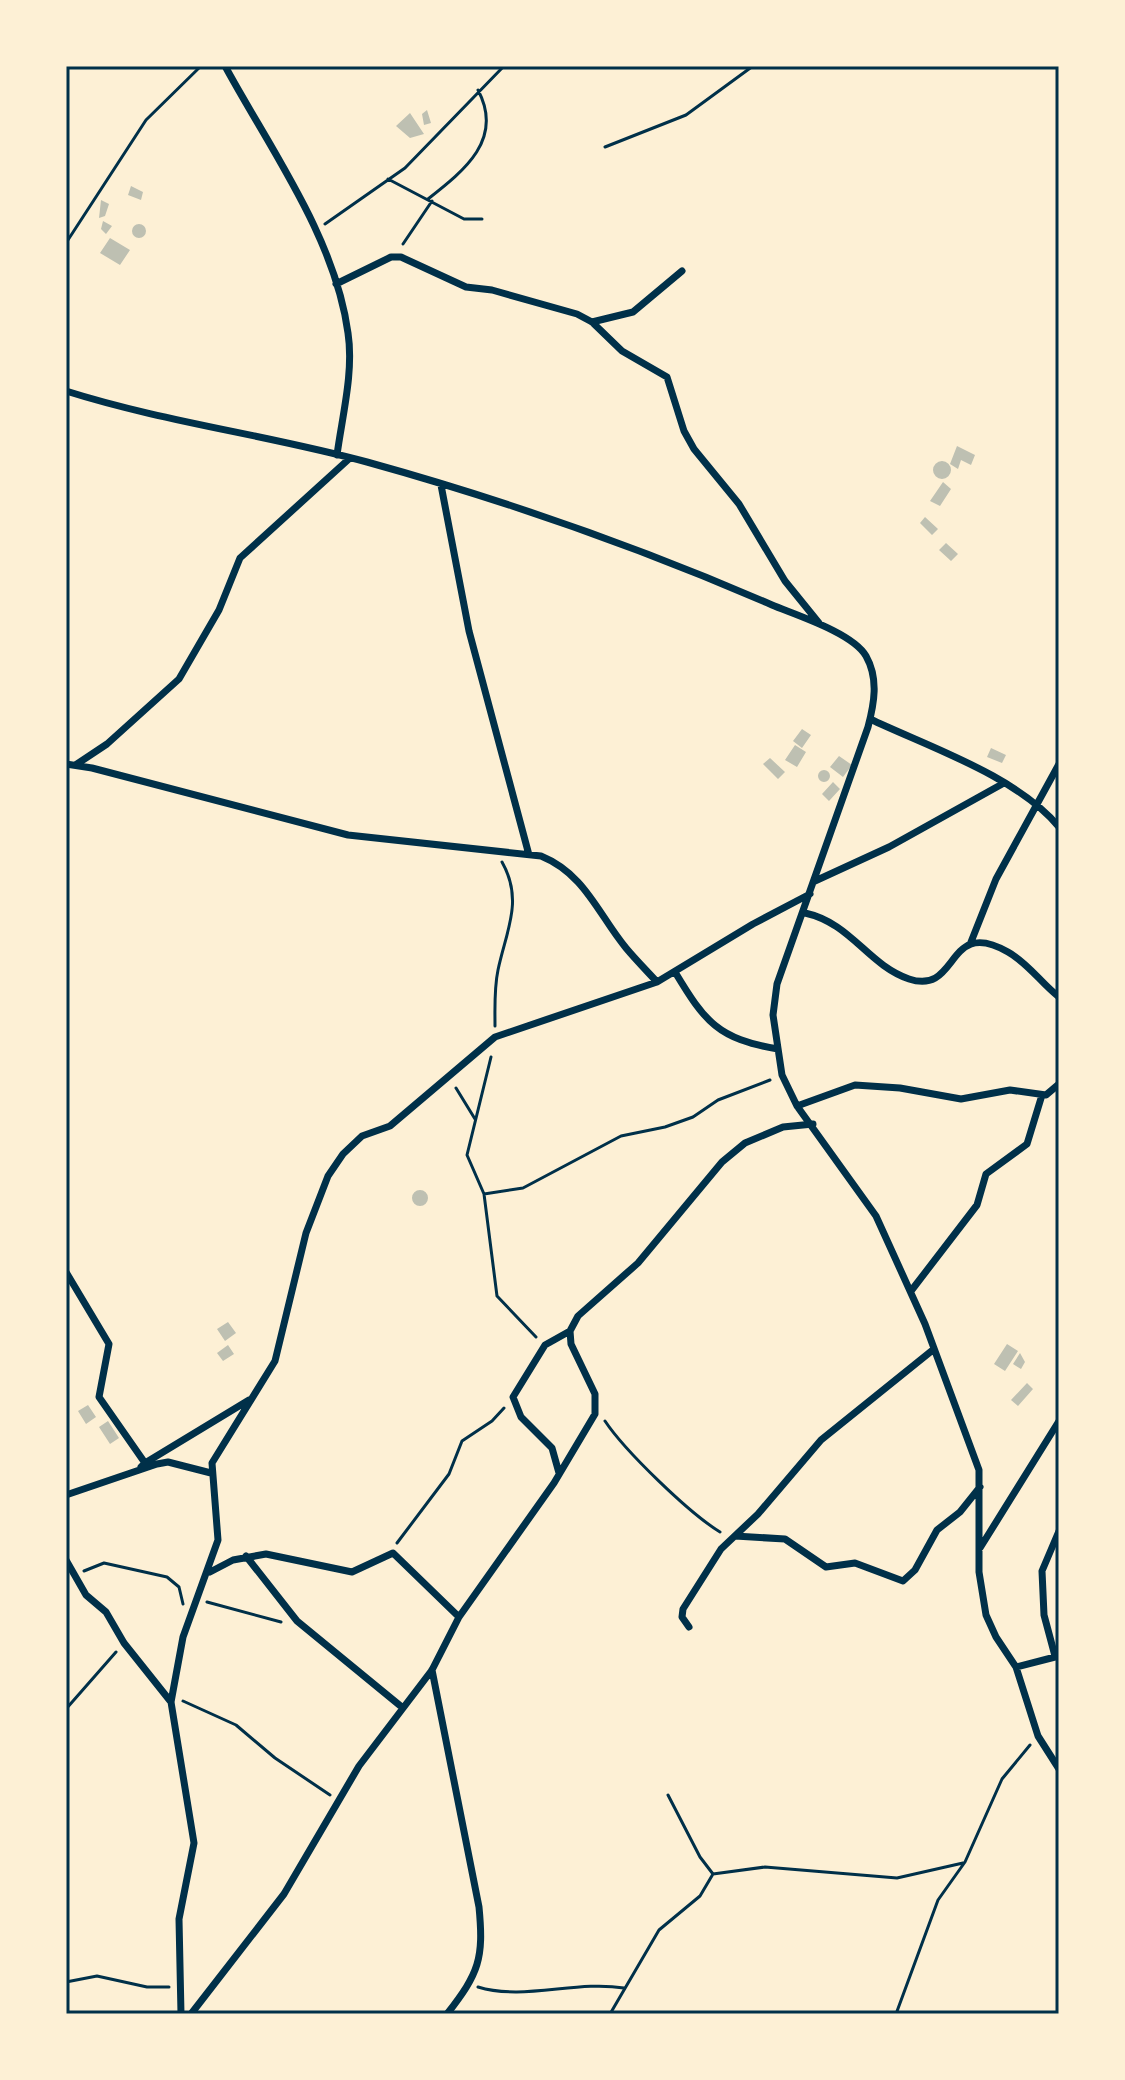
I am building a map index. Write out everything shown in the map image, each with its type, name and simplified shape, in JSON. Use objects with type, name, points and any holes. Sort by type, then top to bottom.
[{"type":"street","points":[[225,66],[316,231],[336,284],[349,336],[337,455]]},
{"type":"street","points":[[336,284],[396,257],[446,281],[546,303],[592,322],[610,342],[667,377],[684,431],[694,449],[739,504],[785,581],[822,626]]},
{"type":"street","points":[[592,322],[633,312],[682,271]]},
{"type":"street","points":[[66,391],[350,458],[441,485],[679,564],[822,626],[855,643],[866,655],[874,683],[870,719],[805,913],[777,984],[773,1015],[782,1075],[797,1106],[813,1124],[876,1216],[911,1291],[972,1450],[981,1487],[979,1572],[990,1627],[1016,1667],[1038,1736],[1059,1769]]},
{"type":"street","points":[[77,764],[117,736],[179,679],[214,620],[240,558],[350,458]]},
{"type":"street","points":[[441,485],[469,631],[529,855]]},
{"type":"street","points":[[870,719],[1004,783],[1037,804],[1057,823]]},
{"type":"street","points":[[66,764],[77,764],[348,835],[529,855],[565,867],[590,893],[625,946],[657,982]]},
{"type":"street","points":[[971,942],[996,879],[1059,764]]},
{"type":"street","points":[[815,881],[889,847],[1004,783]]},
{"type":"street","points":[[181,2014],[179,1919],[194,1843],[171,1700],[188,1626],[210,1572],[218,1540],[211,1473],[218,1450],[275,1361],[306,1233],[328,1176],[343,1154],[362,1136],[390,1126],[495,1037],[657,982],[753,924],[810,894]]},
{"type":"street","points":[[805,913],[835,923],[871,954],[912,980],[933,979],[946,971],[963,946],[971,942],[1006,950],[1059,997]]},
{"type":"street","points":[[675,972],[691,999],[727,1036],[778,1049]]},
{"type":"street","points":[[911,1291],[977,1205],[986,1174],[1027,1144],[1042,1095],[1059,1084]]},
{"type":"street","points":[[797,1106],[855,1085],[900,1088],[961,1099],[1010,1090],[1042,1095]]},
{"type":"street","points":[[191,2014],[284,1894],[359,1766],[432,1670],[459,1617],[559,1474],[597,1408],[595,1394],[571,1344],[570,1331],[578,1316],[661,1239],[722,1162],[745,1143],[783,1127],[813,1124]]},
{"type":"street","points":[[66,1272],[109,1344],[99,1397],[143,1465]]},
{"type":"street","points":[[559,1474],[552,1448],[521,1417],[513,1397],[545,1345],[570,1331]]},
{"type":"street","points":[[689,1627],[682,1617],[683,1609],[721,1549],[821,1440],[934,1349]]},
{"type":"street","points":[[66,1495],[143,1465],[253,1398]]},
{"type":"street","points":[[979,1549],[1059,1421]]},
{"type":"street","points":[[143,1465],[168,1462],[211,1473]]},
{"type":"street","points":[[735,1536],[785,1539],[826,1567],[855,1563],[903,1581],[915,1570],[937,1530],[960,1512],[981,1487]]},
{"type":"street","points":[[1016,1667],[1057,1656],[1044,1615],[1042,1571],[1059,1531]]},
{"type":"street","points":[[210,1572],[246,1556],[284,1555],[352,1572],[393,1553],[459,1617]]},
{"type":"street","points":[[246,1556],[297,1621],[403,1708]]},
{"type":"street","points":[[67,1562],[86,1595],[106,1612],[124,1643],[171,1700]]},
{"type":"street","points":[[432,1670],[479,1907],[483,1944],[480,1965],[447,2014]]},
{"type":"path","points":[[66,243],[146,120],[201,66]]},
{"type":"path","points":[[316,231],[405,168],[504,66]]},
{"type":"path","points":[[605,147],[686,115],[753,66]]},
{"type":"path","points":[[396,257],[430,200],[458,173],[485,136],[488,110],[478,90]]},
{"type":"path","points":[[388,179],[464,219],[482,219]]},
{"type":"path","points":[[496,852],[508,874],[514,910],[495,984],[495,1037],[467,1155],[484,1194],[497,1296],[545,1345]]},
{"type":"path","points":[[448,1074],[477,1121]]},
{"type":"path","points":[[484,1194],[523,1188],[621,1136],[679,1122],[718,1100],[782,1075]]},
{"type":"path","points":[[393,1553],[410,1521],[449,1474],[462,1441],[492,1421],[513,1397]]},
{"type":"path","points":[[597,1408],[617,1439],[701,1520],[725,1535],[735,1536]]},
{"type":"path","points":[[67,1562],[87,1571],[98,1563],[110,1563],[167,1577],[179,1587],[188,1626]]},
{"type":"path","points":[[199,1600],[282,1622],[297,1621]]},
{"type":"path","points":[[66,1709],[124,1643]]},
{"type":"path","points":[[171,1700],[236,1725],[275,1758],[339,1801]]},
{"type":"path","points":[[896,2014],[938,1900],[965,1862],[1002,1779],[1038,1736]]},
{"type":"path","points":[[668,1795],[700,1857],[713,1874]]},
{"type":"path","points":[[713,1874],[765,1867],[897,1878],[965,1862]]},
{"type":"path","points":[[610,2014],[659,1930],[700,1896],[713,1874]]},
{"type":"path","points":[[66,1982],[97,1976],[147,1987],[181,1988]]},
{"type":"path","points":[[470,1984],[502,1991],[587,1986],[624,1988]]},
{"type":"building","points":[[427,110],[431,123],[424,125],[422,114]]},
{"type":"building","points":[[410,113],[424,134],[410,138],[396,126]]},
{"type":"building","points":[[131,186],[143,192],[141,200],[128,195]]},
{"type":"building","points":[[101,200],[109,204],[105,216],[99,218]]},
{"type":"building","points":[[103,221],[112,226],[106,234],[101,229]]},
{"type":"building","points":[[139,224],[146,231],[139,238],[132,231]]},
{"type":"building","points":[[110,238],[130,250],[120,265],[100,253]]},
{"type":"building","points":[[957,446],[975,455],[971,465],[961,460],[958,469],[950,464]]},
{"type":"building","points":[[942,461],[951,470],[942,479],[933,470]]},
{"type":"building","points":[[943,482],[951,489],[940,506],[930,501]]},
{"type":"building","points":[[925,517],[938,529],[932,535],[920,523]]},
{"type":"building","points":[[946,543],[958,554],[951,561],[939,550]]},
{"type":"building","points":[[802,729],[811,735],[802,748],[793,741]]},
{"type":"building","points":[[795,745],[806,752],[797,767],[785,760]]},
{"type":"building","points":[[991,748],[1006,755],[1002,763],[987,757]]},
{"type":"building","points":[[839,756],[852,765],[843,777],[830,767]]},
{"type":"building","points":[[770,758],[785,772],[778,779],[763,764]]},
{"type":"building","points":[[824,770],[830,776],[824,782],[818,776]]},
{"type":"building","points":[[833,782],[840,789],[829,801],[822,794]]},
{"type":"building","points":[[420,1190],[426,1192],[426,1204],[420,1206],[414,1204],[412,1198],[414,1192]]},
{"type":"building","points":[[228,1322],[236,1333],[225,1341],[217,1329]]},
{"type":"building","points":[[1007,1344],[1018,1351],[1005,1371],[994,1364]]},
{"type":"building","points":[[228,1345],[234,1354],[223,1361],[217,1353]]},
{"type":"building","points":[[1020,1353],[1025,1362],[1021,1369],[1013,1364]]},
{"type":"building","points":[[1027,1383],[1033,1389],[1018,1406],[1011,1400]]},
{"type":"building","points":[[88,1405],[96,1417],[86,1424],[78,1411]]},
{"type":"building","points":[[108,1421],[119,1438],[110,1444],[99,1427]]}]
